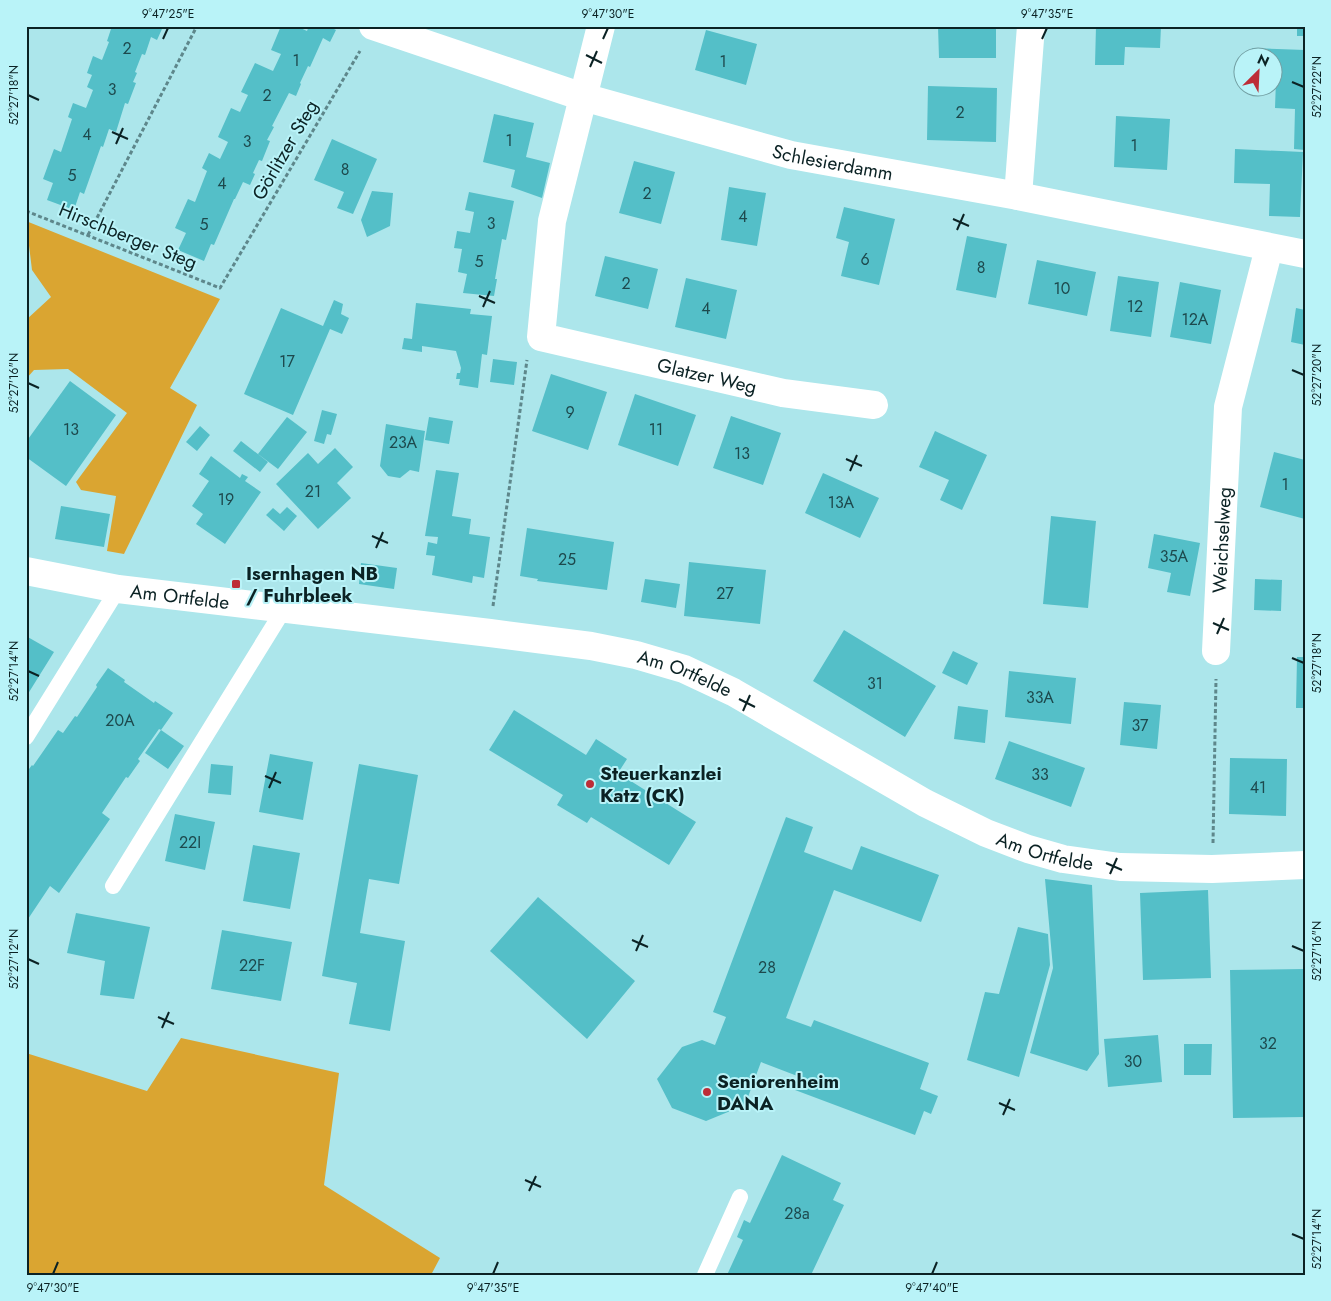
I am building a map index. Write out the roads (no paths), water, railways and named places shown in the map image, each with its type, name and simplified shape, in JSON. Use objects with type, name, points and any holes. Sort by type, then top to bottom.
[{"type":"street","name":"Schlesierdamm","points":[[373,26],[583,97],[792,155],[1018,196],[1305,254]]},
{"type":"street","points":[[583,97],[601,26]]},
{"type":"street","points":[[1018,196],[1031,26]]},
{"type":"street","name":"Glatzer Weg","points":[[583,97],[552,221],[541,337],[783,393],[874,405]]},
{"type":"street","name":"Weichselweg","points":[[1216,651],[1228,407],[1269,248]]},
{"type":"street","name":"Am Ortfelde","points":[[26,570],[118,589],[582,645],[636,655],[684,669],[733,692],[925,803],[986,833],[1063,860],[1120,867],[1212,868],[1305,865]]},
{"type":"lane","points":[[26,737],[118,589]]},
{"type":"lane","points":[[113,886],[284,609]]},
{"type":"lane","points":[[705,1275],[740,1197]]},
{"type":"place","name":"Isernhagen NB / Fuhrbleek","points":[[236,584]]},
{"type":"place","name":"Steuerkanzlei Katz (CK)","points":[[590,784]]},
{"type":"place","name":"Seniorenheim DANA","points":[[707,1092]]}]
